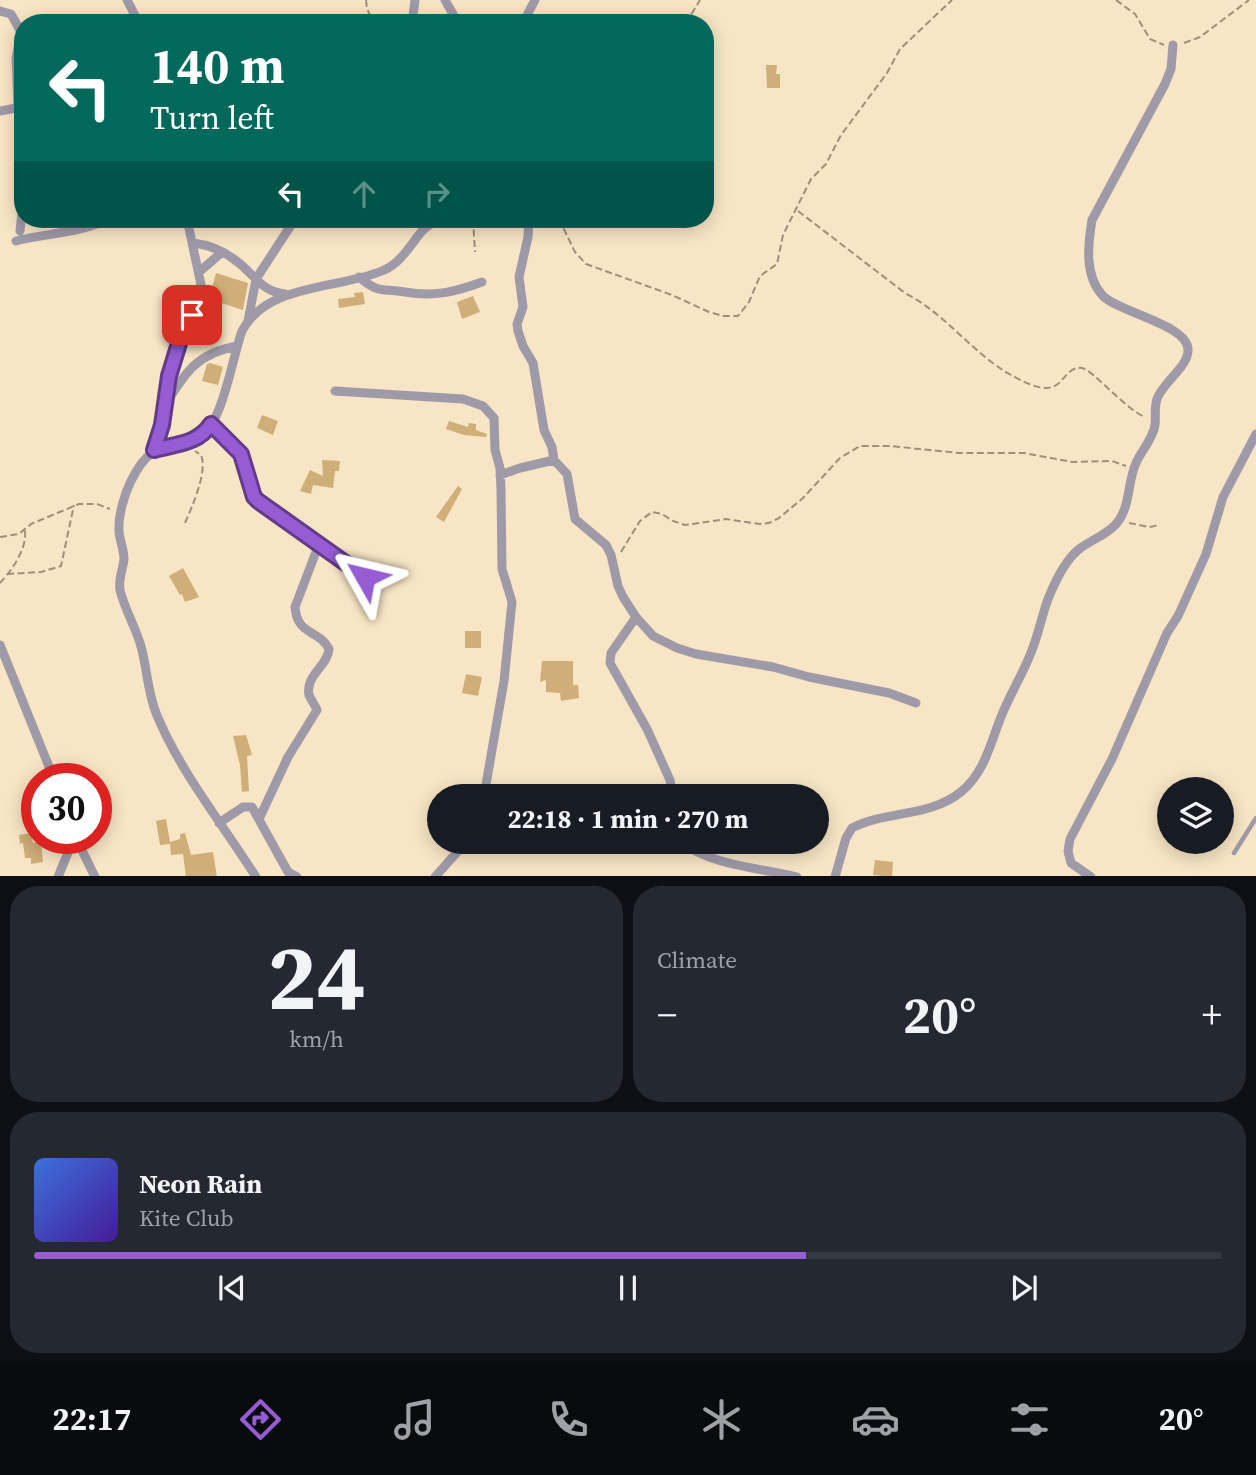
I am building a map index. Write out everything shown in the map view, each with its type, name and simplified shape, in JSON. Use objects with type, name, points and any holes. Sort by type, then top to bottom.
[{"type":"street","points":[[0,11],[11,14],[14,19]]},
{"type":"street","points":[[835,876],[846,838],[852,828],[947,802],[963,791],[977,775],[1031,655],[1048,599],[1059,576],[1076,551],[1100,537],[1125,511],[1134,469],[1151,436],[1156,401],[1169,379],[1186,361],[1187,343],[1170,328],[1117,306],[1102,295],[1094,281],[1088,245],[1092,220],[1165,84],[1171,69],[1173,45]]},
{"type":"street","points":[[20,228],[20,232]]},
{"type":"street","points":[[16,241],[81,228]]},
{"type":"street","points":[[189,228],[203,294],[200,304],[184,327],[169,376],[161,434],[154,450],[147,456],[131,482],[122,512],[119,528],[124,560],[120,589],[136,632],[149,691],[165,733],[219,823],[255,876]]},
{"type":"street","points":[[154,450],[182,444],[205,434],[222,400],[247,321],[256,279],[289,228]]},
{"type":"street","points":[[247,321],[270,302],[374,274],[392,266],[428,228]]},
{"type":"street","points":[[528,228],[519,277],[523,307],[517,326],[523,346],[533,363],[544,430],[552,447],[554,460],[567,474],[575,519],[602,539],[611,555],[618,586],[636,617],[653,636],[677,648],[888,693],[916,703]]},
{"type":"street","points":[[193,243],[222,252],[240,264],[269,292],[290,295]]},
{"type":"street","points":[[199,272],[222,252]]},
{"type":"street","points":[[359,276],[370,286],[382,291],[423,295],[448,293],[482,282]]},
{"type":"street","points":[[163,408],[191,365],[225,348],[237,346]]},
{"type":"street","points":[[335,391],[451,397],[473,401],[483,406],[494,418],[495,450],[500,475],[502,569],[512,602],[504,681],[486,784]]},
{"type":"street","points":[[211,424],[241,454],[254,497],[258,501],[365,577]]},
{"type":"street","points":[[1090,876],[1072,863],[1068,852],[1070,839],[1112,759],[1167,633],[1178,616],[1206,554],[1223,497],[1256,433]]},
{"type":"street","points":[[500,475],[554,460]]},
{"type":"street","points":[[259,819],[288,757],[316,712],[316,706],[309,695],[310,682],[330,653],[328,645],[306,631],[295,615],[296,601],[319,544]]},
{"type":"street","points":[[636,617],[611,653],[610,663],[648,729],[671,784]]},
{"type":"street","points":[[0,645],[48,763]]},
{"type":"street","points":[[219,823],[246,806],[252,807],[289,875]]},
{"type":"street","points":[[58,876],[68,854]]},
{"type":"street","points":[[83,854],[94,876]]},
{"type":"street","points":[[436,876],[455,854]]},
{"type":"street","points":[[706,854],[741,866],[792,876]]},
{"type":"lane","points":[[1234,853],[1256,818]]},
{"type":"path","points":[[563,228],[575,252],[586,264],[672,295],[709,312],[735,317],[742,314],[760,276],[778,264],[783,235],[797,211],[810,179],[827,164],[841,135],[887,73],[900,49],[952,0]]},
{"type":"path","points":[[1116,0],[1135,15],[1153,42],[1173,45],[1200,37],[1249,0]]},
{"type":"path","points":[[797,211],[905,293],[924,303],[984,356],[1012,376],[1043,388],[1053,387],[1073,369],[1083,368],[1092,373],[1124,405],[1155,421]]},
{"type":"path","points":[[474,228],[475,252]]},
{"type":"path","points":[[182,444],[201,455],[204,462],[185,523]]},
{"type":"path","points":[[613,565],[640,521],[652,512],[685,525],[726,519],[769,523],[779,519],[803,498],[840,458],[860,446],[890,446],[959,453],[1024,453],[1065,461],[1112,461],[1134,469]]},
{"type":"path","points":[[0,537],[19,534],[31,524],[48,519],[74,505],[97,504],[122,512]]},
{"type":"path","points":[[7,574],[41,572],[61,566],[74,505]]},
{"type":"path","points":[[1117,522],[1149,527],[1160,524]]},
{"type":"path","points":[[0,583],[21,552],[26,539],[25,530]]},
{"type":"building","points":[[766,65],[777,65],[776,74],[780,74],[780,88],[767,88]]},
{"type":"building","points":[[216,273],[248,283],[243,310],[209,299]]},
{"type":"building","points":[[363,292],[365,304],[339,308],[338,299],[355,297],[354,293]]},
{"type":"building","points":[[473,296],[480,312],[462,319],[457,302]]},
{"type":"building","points":[[207,364],[223,367],[218,385],[202,381]]},
{"type":"building","points":[[262,415],[278,421],[273,435],[257,428]]},
{"type":"building","points":[[449,421],[468,427],[469,423],[476,424],[476,430],[487,434],[486,437],[464,435],[446,429]]},
{"type":"building","points":[[322,460],[340,461],[339,471],[335,471],[333,488],[313,485],[311,494],[300,491],[310,470],[323,476]]},
{"type":"building","points":[[458,486],[462,489],[444,522],[436,517]]},
{"type":"building","points":[[183,568],[199,597],[185,602],[169,576]]},
{"type":"building","points":[[465,631],[481,631],[481,648],[465,648]]},
{"type":"building","points":[[542,661],[573,661],[573,685],[578,685],[579,698],[561,701],[560,693],[546,692],[546,680],[540,682]]},
{"type":"building","points":[[466,674],[482,677],[478,696],[462,693]]},
{"type":"building","points":[[246,735],[252,755],[247,756],[249,791],[242,792],[240,765],[233,736]]},
{"type":"building","points":[[166,819],[170,842],[180,839],[180,834],[185,833],[191,855],[213,852],[217,876],[186,876],[183,854],[171,855],[170,844],[160,845],[156,821]]},
{"type":"building","points":[[24,854],[42,854],[43,862],[31,864],[31,858],[25,858]]},
{"type":"building","points":[[875,860],[893,862],[892,876],[873,875]]},
{"type":"route","points":[[192,315],[184,327],[181,344],[169,376],[161,434],[154,450],[197,439],[205,434],[211,424],[241,454],[254,497],[258,501],[365,577]]}]
